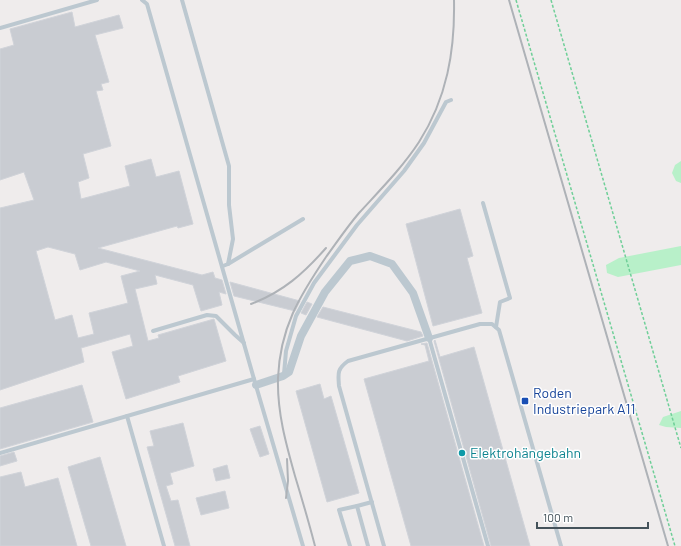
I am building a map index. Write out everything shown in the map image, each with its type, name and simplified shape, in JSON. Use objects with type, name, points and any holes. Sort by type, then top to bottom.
[{"type":"street","points":[[255,382],[283,376],[289,372],[301,336],[325,292],[350,261],[370,256],[392,264],[413,293],[429,338]]},
{"type":"lane","points":[[0,28],[97,0]]},
{"type":"lane","points":[[142,0],[147,4],[255,382],[304,546]]},
{"type":"lane","points":[[182,0],[229,166],[229,205],[233,238],[228,264]]},
{"type":"lane","points":[[283,376],[286,351],[296,316],[314,283],[356,225],[404,171],[424,143],[446,102],[451,100]]},
{"type":"lane","points":[[483,203],[510,298],[500,302],[496,327]]},
{"type":"lane","points":[[223,266],[303,219]]},
{"type":"lane","points":[[153,331],[207,315],[216,316],[245,343]]},
{"type":"lane","points":[[384,546],[339,386],[338,374],[340,367],[348,361],[429,338],[480,324],[492,324],[500,330],[561,546]]},
{"type":"lane","points":[[429,338],[488,546]]},
{"type":"lane","points":[[0,453],[127,416],[255,382]]},
{"type":"lane","points":[[127,416],[164,546]]},
{"type":"lane","points":[[350,546],[340,510],[372,502]]},
{"type":"lane","points":[[357,506],[368,546]]},
{"type":"path","points":[[516,0],[675,546]]},
{"type":"path","points":[[551,0],[681,448]]},
{"type":"green space","points":[[681,161],[681,183],[676,181],[672,173],[675,165]]},
{"type":"green space","points":[[681,246],[681,265],[618,277],[607,273],[606,265],[619,258]]},
{"type":"green space","points":[[681,411],[681,428],[659,425],[663,417]]},
{"type":"building","points":[[72,12],[75,27],[119,15],[123,28],[95,35],[109,82],[101,84],[103,90],[96,91],[111,146],[83,154],[89,178],[78,182],[81,199],[130,186],[125,166],[151,159],[156,177],[179,171],[193,224],[178,228],[177,226],[98,248],[202,275],[213,272],[215,278],[222,280],[226,294],[219,292],[222,305],[201,311],[193,285],[155,275],[157,284],[135,289],[148,341],[159,338],[158,335],[214,319],[226,361],[178,376],[180,382],[126,399],[112,352],[133,346],[130,334],[81,348],[84,362],[0,390],[0,208],[34,200],[24,172],[0,180],[0,49],[14,45],[10,29]],"holes":[[[48,247],[75,254],[80,270],[106,262],[140,271],[121,276],[128,303],[89,313],[94,334],[78,338],[72,315],[55,320],[36,251]]]},
{"type":"building","points":[[460,209],[473,256],[467,258],[482,313],[433,326],[406,224]]},
{"type":"building","points":[[230,282],[300,301],[295,311],[234,296]]},
{"type":"building","points":[[307,302],[312,304],[306,315],[301,313]]},
{"type":"building","points":[[323,307],[421,332],[423,336],[407,341],[317,317]]},
{"type":"building","points":[[435,340],[440,357],[474,347],[530,546],[491,546],[434,341]]},
{"type":"building","points":[[427,343],[484,546],[411,546],[364,379],[429,361],[425,345],[421,344]]},
{"type":"building","points":[[320,384],[324,399],[331,396],[359,493],[327,502],[296,391]]},
{"type":"building","points":[[82,385],[93,422],[0,449],[0,408]]},
{"type":"building","points":[[183,423],[194,466],[170,473],[173,484],[166,486],[171,501],[178,500],[190,546],[175,546],[147,447],[154,446],[150,431]]},
{"type":"building","points":[[260,426],[269,454],[260,457],[250,429]]},
{"type":"building","points":[[14,452],[17,461],[0,466],[0,456]]},
{"type":"building","points":[[100,457],[126,546],[91,546],[68,467]]},
{"type":"building","points":[[227,465],[230,478],[216,481],[213,469]]},
{"type":"building","points":[[21,472],[25,487],[58,478],[77,546],[0,546],[0,477]]},
{"type":"building","points":[[225,491],[229,508],[201,515],[196,498]]},
{"type":"railway","points":[[315,546],[288,452],[279,403],[278,378],[280,360],[287,328],[299,300],[326,257],[355,218],[405,161],[429,125],[443,91],[451,56],[454,0]]},
{"type":"railway","points":[[509,0],[668,546]]},
{"type":"railway","points":[[251,304],[283,288],[310,266],[326,248]]},
{"type":"railway","points":[[286,498],[288,481],[287,459]]},
{"type":"place","name":"Roden Industriepark A11","points":[[525,401]]},
{"type":"place","name":"Elektrohängebahn","points":[[462,453]]}]
